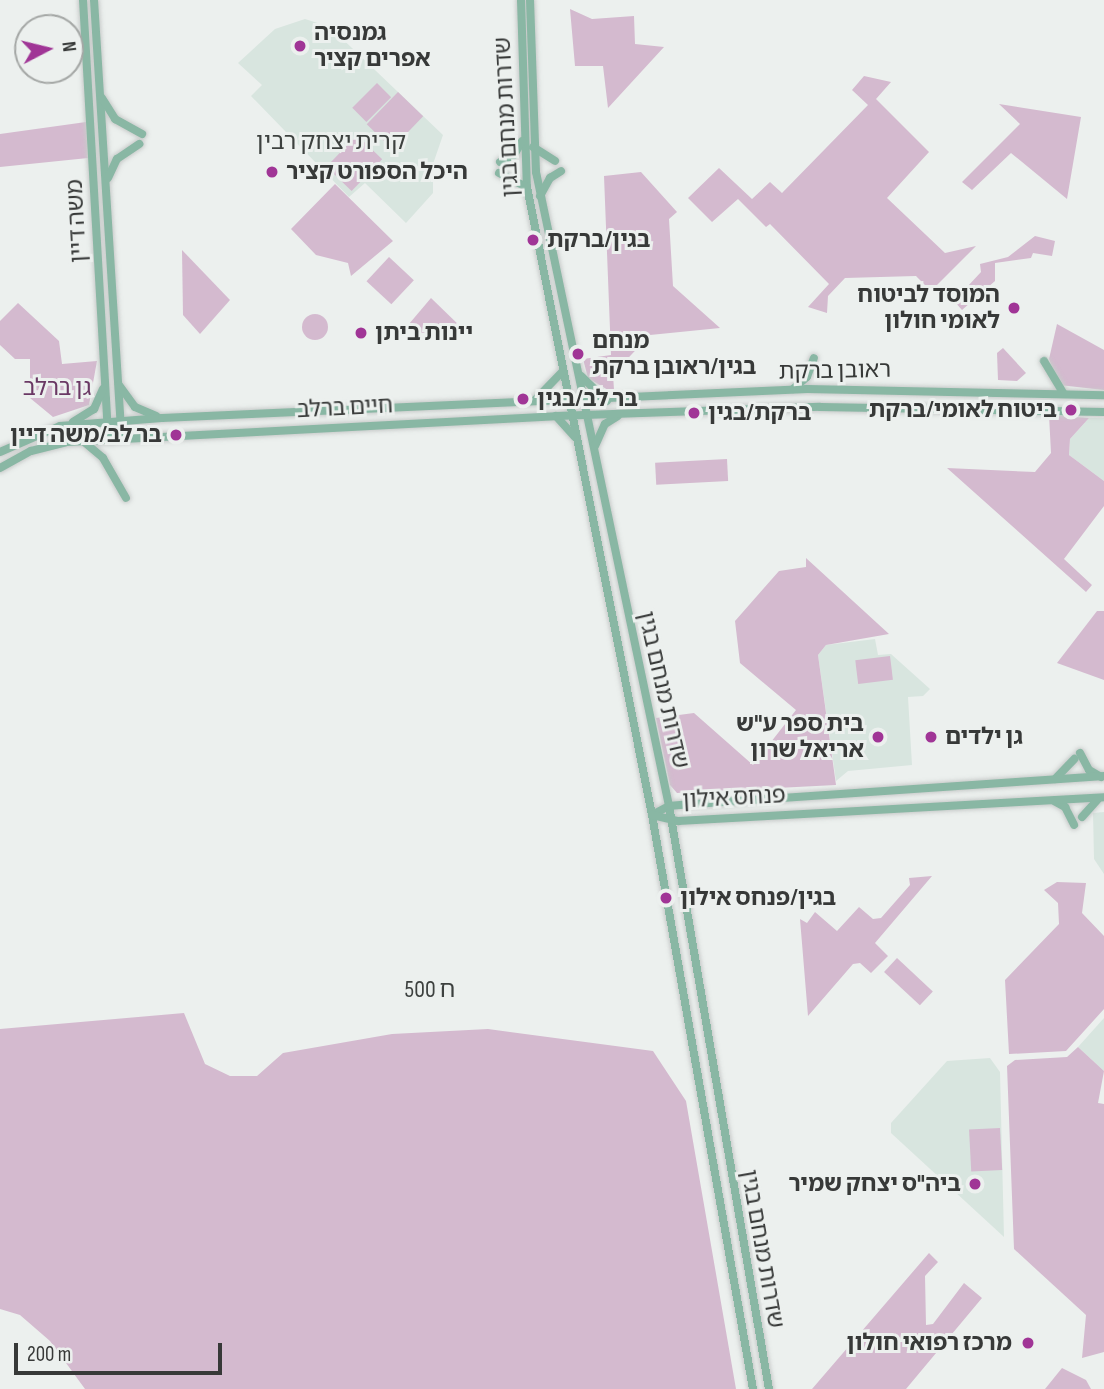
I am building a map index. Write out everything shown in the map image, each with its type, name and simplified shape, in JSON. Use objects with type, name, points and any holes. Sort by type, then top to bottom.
[{"type":"street","name":"משה דיין","points":[[83,0],[107,421],[117,439]]},
{"type":"street","name":"משה דיין","points":[[94,0],[120,420],[117,439]]},
{"type":"street","name":"שדרות מנחם בגין","points":[[521,0],[527,187],[652,816],[753,1389]]},
{"type":"street","name":"שדרות מנחם בגין","points":[[530,0],[533,148],[540,195],[669,806],[769,1389]]},
{"type":"street","points":[[100,94],[116,119],[141,139],[114,162],[106,191]]},
{"type":"street","points":[[500,162],[517,152],[524,131]]},
{"type":"street","points":[[533,148],[555,161]]},
{"type":"street","points":[[540,195],[550,178],[561,171]]},
{"type":"street","points":[[499,173],[527,187]]},
{"type":"street","points":[[791,390],[807,377],[814,358]]},
{"type":"street","points":[[1044,361],[1063,393]]},
{"type":"street","points":[[535,400],[562,372]]},
{"type":"street","points":[[579,373],[607,401]]},
{"type":"street","points":[[117,379],[135,407],[162,418]]},
{"type":"street","points":[[0,452],[42,431],[70,425],[96,407],[105,380]]},
{"type":"street","name":"ראובן ברקת","points":[[568,401],[791,390],[1104,394]]},
{"type":"street","name":"חיים ברלב","points":[[70,425],[120,420],[535,400],[568,401]]},
{"type":"street","name":"ראובן ברקת","points":[[571,416],[820,407],[1104,412]]},
{"type":"street","points":[[594,449],[605,424],[621,414]]},
{"type":"street","name":"שדרות מנחם בגין","points":[[556,416],[575,438]]},
{"type":"street","name":"חיים ברלב","points":[[0,468],[31,451],[66,442],[571,416]]},
{"type":"street","points":[[66,442],[83,441],[95,450],[126,498]]},
{"type":"street","points":[[1052,780],[1077,756],[1089,770],[1102,777]]},
{"type":"street","name":"פנחס אילון","points":[[652,816],[669,806],[1102,777]]},
{"type":"street","points":[[665,786],[676,799],[694,804]]},
{"type":"street","points":[[1082,817],[1104,797]]},
{"type":"street","name":"פנחס אילון","points":[[652,816],[671,820],[1104,797]]},
{"type":"street","points":[[1051,801],[1065,807],[1074,825]]},
{"type":"street","points":[[675,845],[679,827],[696,818]]},
{"type":"shaded area","points":[[305,19],[330,27],[443,135],[433,164],[433,193],[406,223],[365,183],[349,197],[251,96],[262,85],[238,63],[275,29]]},
{"type":"shaded area","points":[[1089,418],[1104,418],[1104,481],[1069,455],[1070,439]]},
{"type":"shaded area","points":[[875,639],[878,655],[891,654],[930,689],[923,696],[908,697],[912,765],[848,771],[836,781],[818,655],[826,645]]},
{"type":"shaded area","points":[[1104,812],[1104,874],[1094,859],[1093,813]]},
{"type":"shaded area","points":[[1104,1018],[1104,1071],[1078,1047]]},
{"type":"shaded area","name":"ביה\"ס יצחק שמיר","points":[[990,1058],[1000,1072],[1004,1237],[891,1133],[891,1123],[947,1061]]},
{"type":"green space","points":[[570,9],[592,19],[634,16],[635,44],[664,47],[608,108],[603,66],[575,66]]},
{"type":"green space","points":[[864,76],[891,82],[876,99],[929,152],[887,198],[945,253],[976,246],[931,291],[916,276],[845,278],[828,296],[827,313],[808,307],[829,284],[770,224],[766,227],[738,199],[712,222],[688,198],[719,168],[752,199],[770,182],[782,193],[868,105],[852,90]]},
{"type":"green space","points":[[377,83],[391,97],[366,122],[352,108]]},
{"type":"green space","points":[[398,92],[423,116],[392,149],[367,124]]},
{"type":"green space","points":[[999,104],[1081,117],[1067,199],[1011,153],[972,190],[962,182],[1020,124]]},
{"type":"green space","points":[[86,122],[88,158],[0,167],[0,134]]},
{"type":"green space","points":[[357,135],[382,159],[352,191],[326,167]]},
{"type":"green space","points":[[641,172],[677,212],[669,219],[673,286],[720,328],[650,335],[613,374],[614,390],[608,390],[588,378],[583,359],[611,355],[604,176]]},
{"type":"green space","points":[[335,184],[393,241],[351,276],[348,263],[316,255],[291,229]]},
{"type":"green space","points":[[1035,236],[1055,241],[1052,256],[1033,253],[1031,258],[995,263],[995,281],[962,310],[954,301],[981,272],[980,264],[1008,257]]},
{"type":"green space","points":[[182,250],[230,300],[200,334],[183,315]]},
{"type":"green space","points":[[389,257],[414,280],[391,304],[366,281]]},
{"type":"green space","points":[[431,298],[464,330],[418,333],[409,324]]},
{"type":"green space","name":"גן ברלב","points":[[18,303],[59,341],[62,364],[97,361],[89,405],[53,417],[30,398],[30,359],[15,359],[0,345],[0,321]]},
{"type":"green space","points":[[315,314],[324,318],[328,327],[324,336],[315,340],[306,336],[302,327],[306,318]]},
{"type":"green space","points":[[1057,324],[1104,350],[1104,390],[1059,385],[1049,359]]},
{"type":"green space","points":[[1003,348],[1026,373],[1017,381],[998,380],[997,353]]},
{"type":"green space","points":[[1049,415],[1089,418],[1070,439],[1069,455],[1104,481],[1104,506],[1064,559],[1092,585],[1086,592],[947,468],[1035,472],[1051,453]]},
{"type":"green space","points":[[727,459],[728,481],[656,485],[655,463]]},
{"type":"green space","points":[[806,558],[889,634],[826,645],[818,655],[836,785],[677,793],[670,785],[656,718],[694,713],[753,765],[796,710],[740,663],[735,621],[779,571],[806,567]]},
{"type":"green space","points":[[1097,611],[1104,611],[1104,680],[1057,663]]},
{"type":"green space","points":[[890,656],[893,680],[858,684],[855,660]]},
{"type":"green space","points":[[932,876],[875,943],[888,956],[871,973],[860,963],[853,964],[808,1016],[800,919],[807,923],[815,912],[837,931],[859,907],[873,919],[881,918],[910,885],[909,878]]},
{"type":"green space","points":[[1057,882],[1086,883],[1082,913],[1104,936],[1104,1009],[1066,1051],[1009,1054],[1005,980],[1059,924],[1058,903],[1044,890]]},
{"type":"green space","points":[[897,958],[933,991],[920,1005],[884,972]]},
{"type":"green space","points":[[184,1013],[205,1064],[230,1076],[257,1076],[283,1053],[392,1034],[488,1029],[653,1051],[686,1101],[736,1389],[85,1389],[50,1341],[20,1315],[0,1309],[0,1029]]},
{"type":"green space","points":[[1078,1047],[1104,1071],[1098,1103],[1104,1104],[1104,1352],[1082,1358],[1086,1315],[1014,1249],[1007,1066],[1015,1060],[1067,1057]]},
{"type":"green space","points":[[1000,1128],[1002,1170],[971,1172],[969,1130]]},
{"type":"green space","points":[[929,1253],[938,1262],[925,1276],[926,1325],[933,1324],[964,1283],[982,1298],[906,1389],[812,1389]]},
{"type":"green space","points":[[1062,1368],[1086,1380],[1091,1389],[1045,1389]]},
{"type":"place","name":"גמנסיה אפרים קציר","points":[[300,46]]},
{"type":"place","name":"היכל הספורט קציר","points":[[272,172]]},
{"type":"place","name":"בגין/ברקת","points":[[533,240]]},
{"type":"place","name":"המוסד לביטוח לאומי חולון","points":[[1014,308]]},
{"type":"place","name":"יינות ביתן","points":[[361,333]]},
{"type":"place","name":"מנחם בגין/ראובן ברקת","points":[[578,354]]},
{"type":"place","name":"בר לב/בגין","points":[[523,399]]},
{"type":"place","name":"ביטוח לאומי/ברקת","points":[[1071,410]]},
{"type":"place","name":"ברקת/בגין","points":[[694,413]]},
{"type":"place","name":"בר לב/משה דיין","points":[[176,435]]},
{"type":"place","name":"בית ספר ע''ש אריאל שרון","points":[[878,737]]},
{"type":"place","name":"גן ילדים","points":[[931,737]]},
{"type":"place","name":"בגין/פנחס אילון","points":[[666,898]]},
{"type":"place","name":"ביה\"ס יצחק שמיר","points":[[975,1184]]},
{"type":"place","name":"מרכז רפואי חולון","points":[[1028,1343]]},
{"type":"district","name":"קרית יצחק רבין","points":[[331,142]]},
{"type":"district","name":"ח 500","points":[[430,990]]}]
